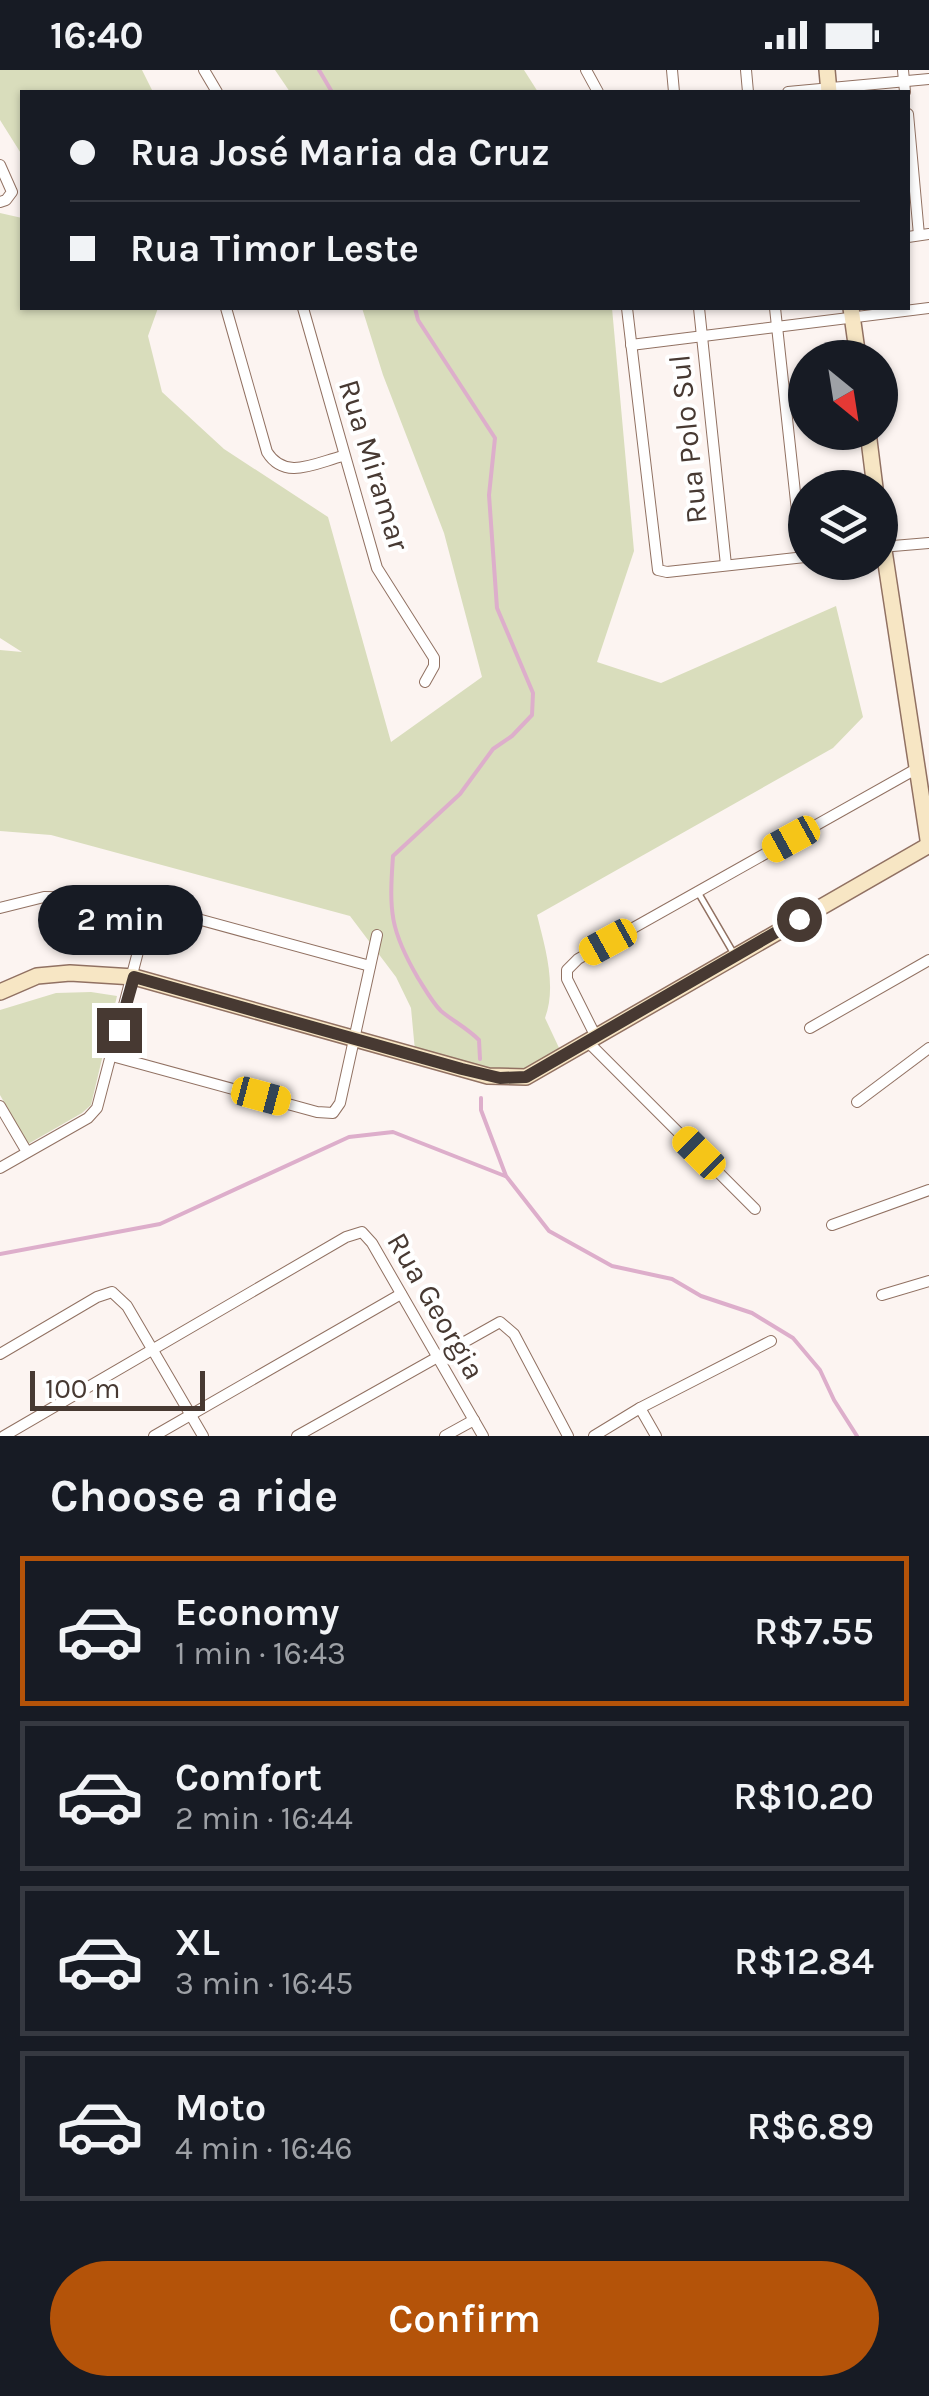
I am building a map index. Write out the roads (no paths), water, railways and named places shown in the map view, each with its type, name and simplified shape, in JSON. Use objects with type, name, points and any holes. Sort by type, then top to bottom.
[{"type":"street","points":[[826,70],[829,90],[929,79]]},
{"type":"street","points":[[910,136],[919,235]]},
{"type":"street","points":[[0,202],[12,192],[3,170]]},
{"type":"street","points":[[928,308],[929,318]]},
{"type":"street","points":[[227,310],[267,452],[274,464],[288,470],[343,456]]},
{"type":"street","name":"Rua Miramar","points":[[304,310],[378,568],[434,658],[425,682]]},
{"type":"street","points":[[627,310],[658,570],[788,559]]},
{"type":"street","name":"Rua Polo Sul","points":[[699,310],[726,565]]},
{"type":"street","points":[[775,310],[794,470]]},
{"type":"street","points":[[632,345],[778,328],[852,312],[890,310]]},
{"type":"street","points":[[852,312],[856,340]]},
{"type":"street","points":[[898,546],[929,543]]},
{"type":"street","points":[[0,992],[37,976],[70,973],[134,977],[488,1076],[514,1078],[536,1072],[929,846],[887,580]]},
{"type":"street","points":[[755,1208],[592,1040],[567,979],[567,970],[578,959],[916,769]]},
{"type":"street","points":[[0,908],[44,897],[80,896],[150,906],[370,966]]},
{"type":"street","points":[[0,1168],[88,1118],[98,1108],[150,906]]},
{"type":"street","points":[[112,1056],[317,1112],[337,1110],[356,1041],[377,935]]},
{"type":"street","points":[[810,1028],[929,960]]},
{"type":"street","points":[[857,1102],[929,1048]]},
{"type":"street","points":[[0,1106],[27,1152]]},
{"type":"street","points":[[832,1224],[929,1190]]},
{"type":"street","name":"Rua Georgia","points":[[154,1350],[356,1233],[367,1235],[483,1436]]},
{"type":"street","points":[[882,1295],[929,1281]]},
{"type":"street","points":[[0,1354],[112,1292],[120,1296],[203,1436]]},
{"type":"street","points":[[154,1436],[401,1294]]},
{"type":"street","points":[[297,1436],[500,1322],[508,1326],[568,1436]]},
{"type":"street","points":[[594,1436],[771,1340]]},
{"type":"street","points":[[4,1436],[154,1350]]},
{"type":"street","points":[[640,1408],[656,1436]]},
{"type":"street","points":[[445,1436],[474,1420]]},
{"type":"lane","points":[[698,892],[735,956]]},
{"type":"waterway","points":[[319,70],[331,90]]},
{"type":"waterway","points":[[416,310],[418,320],[495,438],[489,495],[497,608],[533,693],[532,715],[493,749],[460,794],[393,856],[392,907],[402,947],[438,1007],[479,1040],[480,1059]]},
{"type":"waterway","points":[[481,1098],[481,1110],[506,1176],[549,1231],[612,1266],[672,1279],[701,1296],[752,1313],[793,1338],[820,1370],[857,1436]]},
{"type":"waterway","points":[[0,1254],[160,1224],[349,1137],[393,1132],[505,1176]]}]
